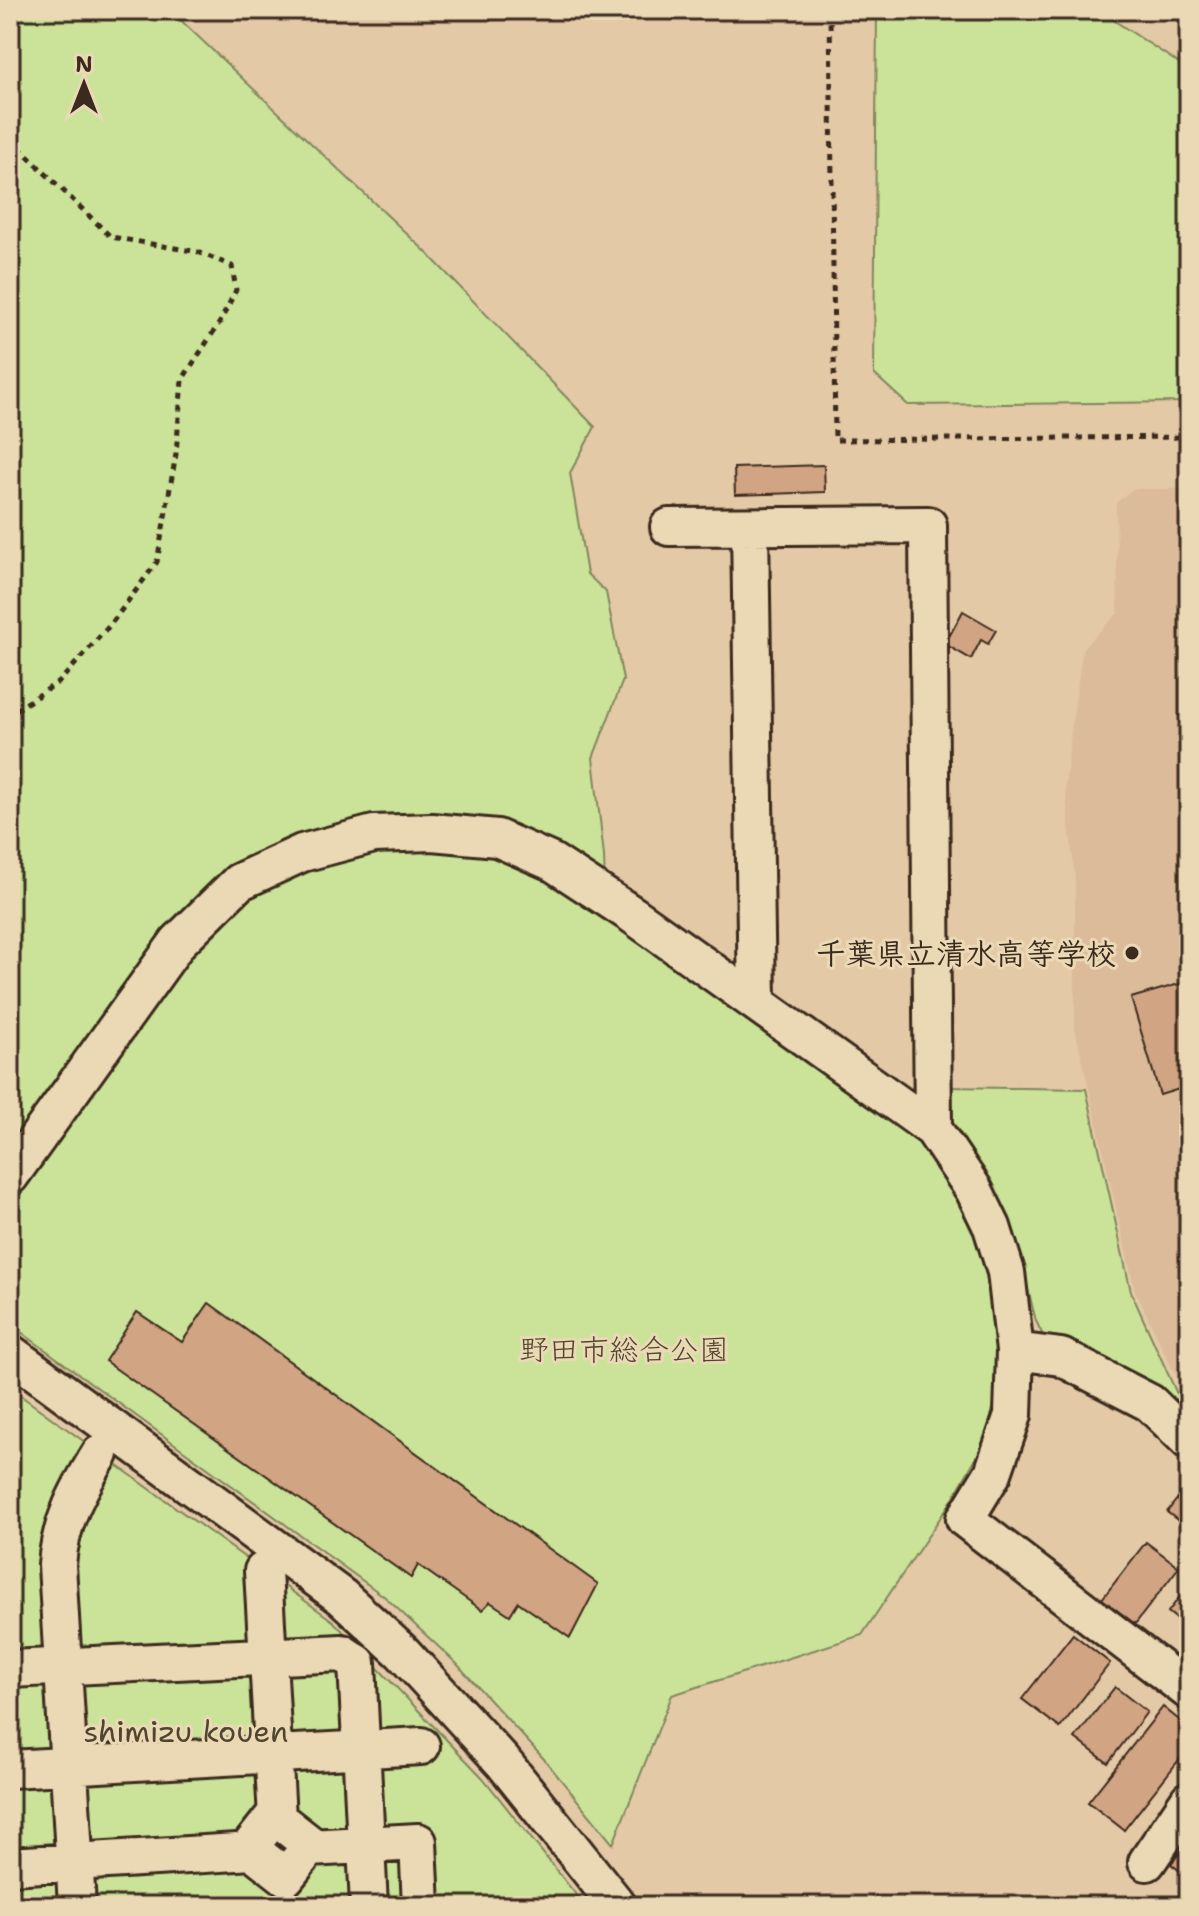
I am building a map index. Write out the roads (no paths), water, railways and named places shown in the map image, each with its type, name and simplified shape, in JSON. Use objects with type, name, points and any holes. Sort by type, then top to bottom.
[{"type":"street","points":[[669,527],[928,525],[933,1129]]},
{"type":"street","points":[[750,527],[757,1003]]},
{"type":"street","points":[[10,1176],[178,942],[239,882],[302,853],[374,834],[432,832],[497,838],[552,862],[933,1129],[974,1190],[992,1227],[1006,1272],[1015,1351],[1013,1415],[993,1473],[965,1519],[1189,1691]]},
{"type":"street","points":[[1015,1351],[1061,1357],[1150,1403],[1189,1441]]},
{"type":"street","points":[[10,1353],[342,1597],[402,1652],[503,1762],[618,1906]]},
{"type":"street","points":[[77,1906],[57,1565],[59,1540],[76,1494],[100,1454]]},
{"type":"street","points":[[263,1571],[277,1818]]},
{"type":"street","points":[[10,1669],[342,1653],[357,1663],[369,1906]]},
{"type":"street","points":[[10,1769],[421,1746]]},
{"type":"street","points":[[1147,1862],[1189,1800]]},
{"type":"street","points":[[10,1866],[75,1862],[271,1877],[286,1877],[311,1845],[274,1816],[249,1848],[271,1877]]},
{"type":"street","points":[[309,1848],[418,1842],[421,1906]]},
{"type":"place","name":"千葉県立清水高等学校","points":[[1132,953]]},
{"type":"park label","name":"野田市総合公園","points":[[624,1349]]},
{"type":"park label","name":"shimizu kouen","points":[[186,1731]]}]
